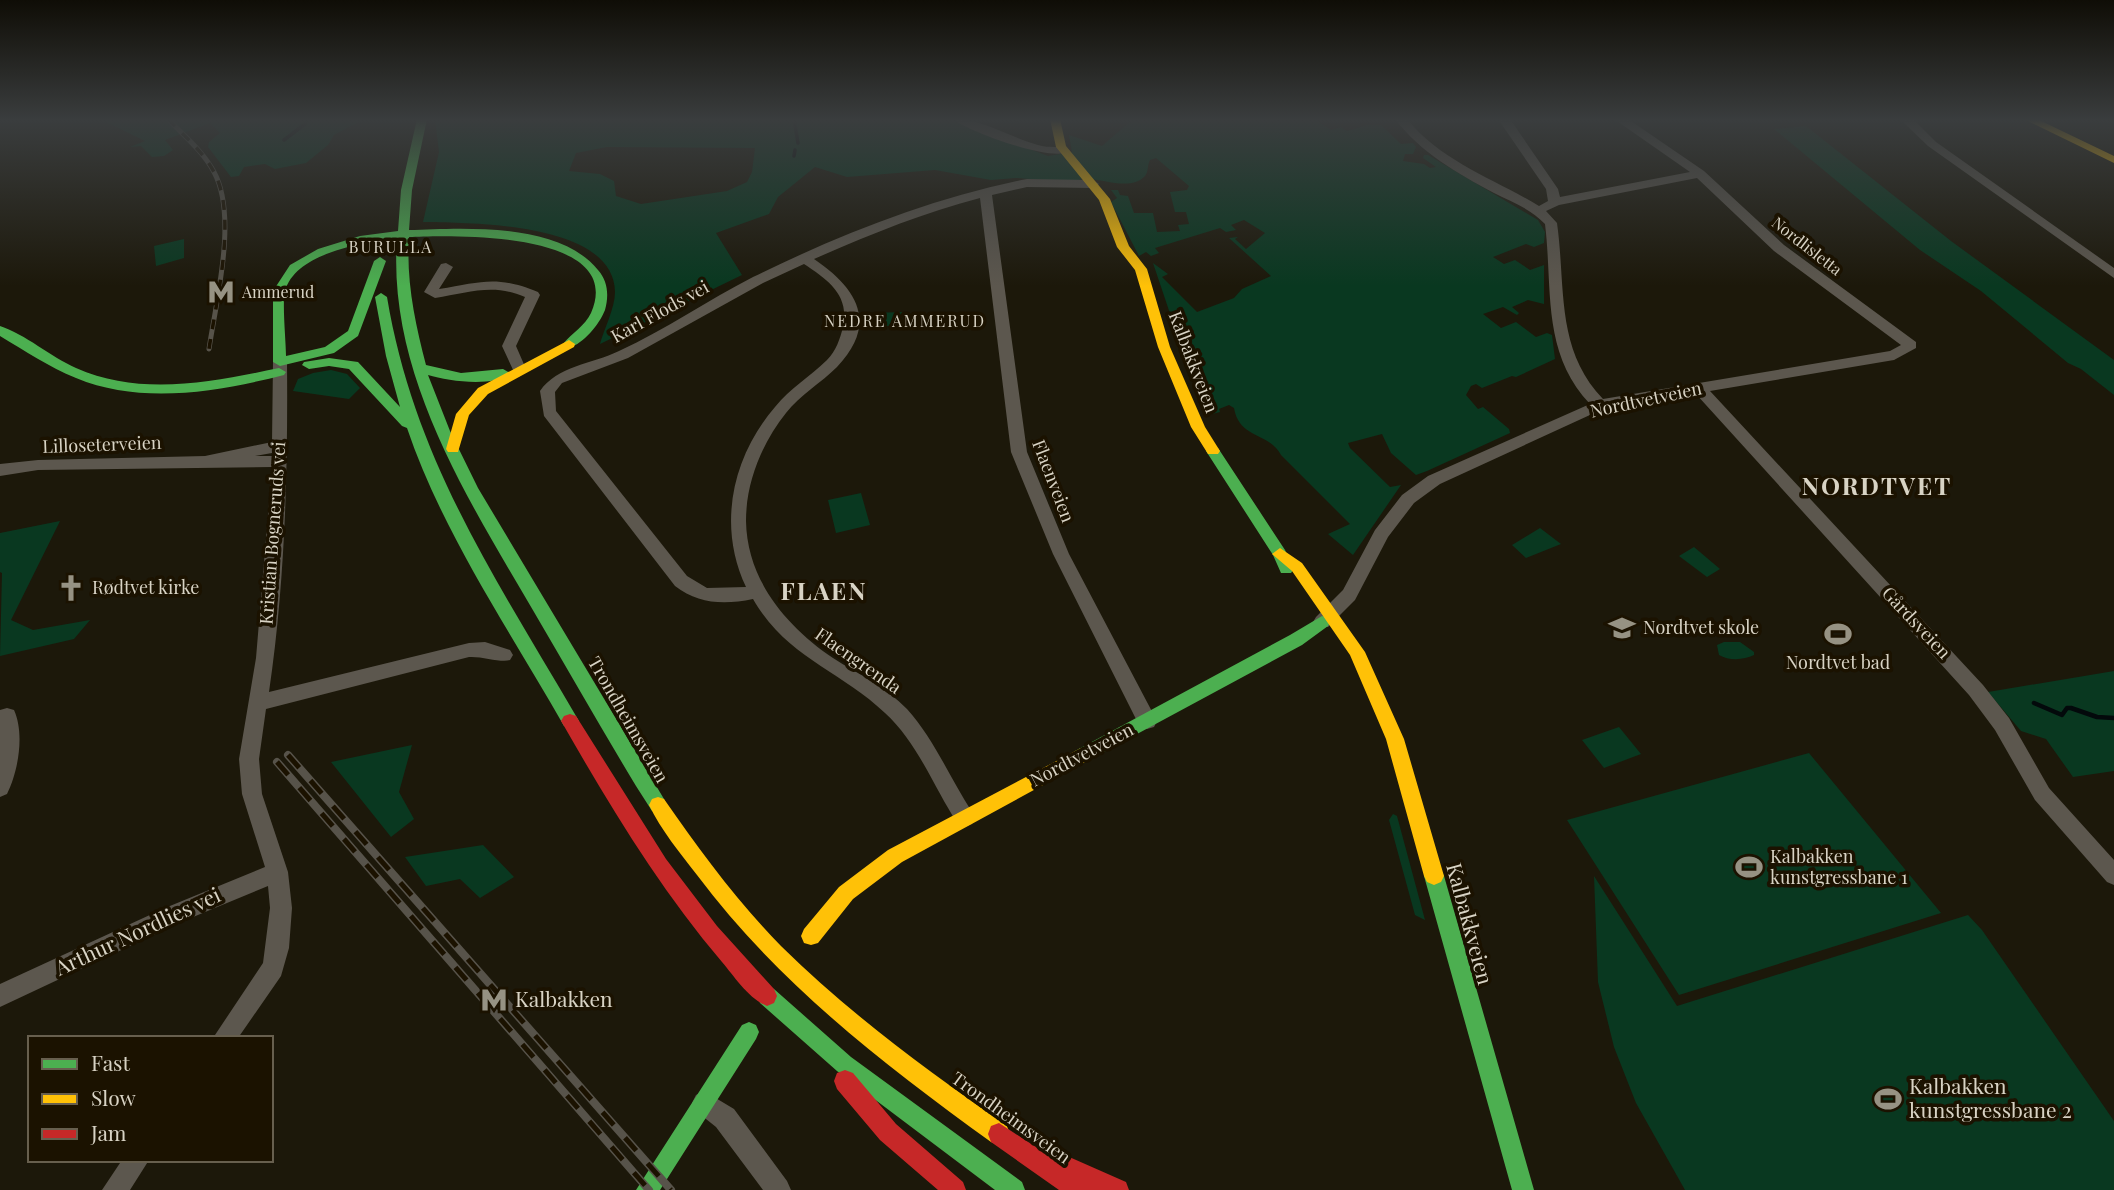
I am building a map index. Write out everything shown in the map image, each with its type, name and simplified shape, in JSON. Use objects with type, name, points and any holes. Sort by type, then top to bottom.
[{"type":"main road","name":"Trondheimsveien","points":[[408,175],[402,218],[401,252],[406,316],[419,367],[453,449],[493,526],[657,806],[724,897],[775,954],[885,1050],[1078,1190]]},
{"type":"main road","name":"Kalbakkveien","points":[[1086,176],[1106,203],[1123,247],[1141,269],[1167,354],[1198,427],[1234,487],[1280,554],[1297,567],[1346,657],[1364,673],[1387,717],[1403,762],[1523,1190]]},
{"type":"main road","points":[[381,222],[381,300],[399,388],[415,430],[467,538],[645,849],[714,940],[752,981],[822,1046],[1014,1190]]},
{"type":"main road","points":[[279,367],[278,294],[282,282],[298,264],[330,248],[387,235],[482,231],[537,239],[583,257],[600,277],[604,299],[599,313],[591,324],[546,358],[519,369],[485,389],[468,405],[453,449]]},
{"type":"main road","points":[[0,330],[60,365],[97,382],[154,388],[212,382],[279,367],[330,350],[348,340],[359,320],[363,301],[380,258]]},
{"type":"main road","points":[[279,367],[329,362],[353,365],[368,377],[383,399],[415,430]]},
{"type":"main road","points":[[419,367],[441,377],[456,380],[478,379],[519,369]]},
{"type":"main road","name":"Nordtvetveien","points":[[811,936],[833,907],[860,881],[919,842],[1296,640],[1320,610]]},
{"type":"main road","points":[[647,1190],[750,1032]]},
{"type":"main road","points":[[822,1046],[851,1090],[888,1132],[955,1190]]},
{"type":"main road","points":[[1016,1145],[1118,1190]]},
{"type":"street","points":[[1469,175],[1538,210],[1551,223],[1556,309],[1570,365],[1587,394],[1600,405]]},
{"type":"street","points":[[1543,175],[1552,189],[1555,202]]},
{"type":"street","points":[[1538,210],[1555,202],[1697,175]]},
{"type":"street","name":"Nordlisletta","points":[[1701,175],[1779,248],[1911,345]]},
{"type":"street","points":[[1975,175],[2114,274]]},
{"type":"street","name":"Karl Flods vei","points":[[755,592],[721,598],[694,591],[685,585],[549,412],[546,396],[549,386],[557,380],[595,367],[644,344],[758,280],[912,213],[1027,183],[1086,176]]},
{"type":"street","name":"Flaenveien","points":[[985,192],[1019,452],[1066,565],[1147,720]]},
{"type":"street","name":"Flaengrenda","points":[[805,259],[829,274],[843,288],[852,304],[853,321],[840,353],[779,411],[744,476],[739,498],[738,537],[744,567],[755,592],[775,618],[799,642],[864,685],[899,714],[965,818]]},
{"type":"street","points":[[446,267],[431,292],[435,294],[495,284],[509,285],[533,295],[509,346],[519,369]]},
{"type":"street","name":"Nordtvetveien","points":[[1320,610],[1349,595],[1396,512],[1419,489],[1600,405],[1894,355],[1911,345]]},
{"type":"street","name":"Kristian Bogneruds vei","points":[[225,1036],[265,980],[276,957],[281,908],[277,873],[251,794],[249,775],[250,745],[265,658],[279,454],[279,367]]},
{"type":"street","name":"Gårdsveien","points":[[1699,388],[1976,690],[2002,724],[2042,794],[2114,875]]},
{"type":"street","name":"Lilloseterveien","points":[[0,470],[38,465],[205,461],[279,454]]},
{"type":"street","points":[[258,703],[469,650],[485,649],[504,654]]},
{"type":"street","points":[[0,718],[7,716],[9,734],[7,760],[0,788]]},
{"type":"street","name":"Arthur Nordlies vei","points":[[0,996],[173,915],[277,873]]},
{"type":"street","points":[[704,1102],[724,1118],[778,1190]]},
{"type":"street","points":[[115,1190],[136,1162]]},
{"type":"green space","points":[[434,175],[601,175],[614,181],[616,196],[641,204],[727,191],[747,182],[751,175],[806,175],[778,197],[769,214],[716,233],[742,275],[600,344],[615,292],[608,269],[591,252],[567,239],[537,231],[505,226],[423,222]]},
{"type":"green space","points":[[839,175],[878,175],[847,177]]},
{"type":"green space","points":[[960,175],[1146,175],[1129,183],[1090,179],[1074,182],[1016,178],[991,180]]},
{"type":"green space","points":[[1175,175],[1461,175],[1538,220],[1545,232],[1544,243],[1534,247],[1526,244],[1493,257],[1504,264],[1515,260],[1530,270],[1544,265],[1544,304],[1528,300],[1512,307],[1519,313],[1517,315],[1503,307],[1483,314],[1501,328],[1516,322],[1536,337],[1547,333],[1552,335],[1555,359],[1516,377],[1512,376],[1482,388],[1476,384],[1471,386],[1466,395],[1478,409],[1483,407],[1509,429],[1510,433],[1416,475],[1391,453],[1382,434],[1348,443],[1390,487],[1401,485],[1353,555],[1328,534],[1350,524],[1276,448],[1242,425],[1234,408],[1229,405],[1219,409],[1220,412],[1208,415],[1190,373],[1153,263],[1168,274],[1162,277],[1197,312],[1234,298],[1242,289],[1271,276],[1229,238],[1238,237],[1235,239],[1246,249],[1265,233],[1244,220],[1231,225],[1236,230],[1226,232],[1220,228],[1155,248],[1159,253],[1151,256],[1146,252],[1139,256],[1111,202],[1117,198],[1111,190],[1118,190],[1120,195],[1128,196],[1134,213],[1153,213],[1157,232],[1180,231],[1178,225],[1189,224],[1186,212],[1175,212],[1170,192],[1187,190],[1189,186]]},
{"type":"green space","points":[[1829,175],[1867,175],[1951,241],[2114,360],[2114,395],[2081,369],[2068,363],[1981,291],[1920,250]]},
{"type":"green space","points":[[184,239],[184,258],[156,266],[154,246]]},
{"type":"green space","points":[[871,313],[907,313],[904,326],[867,326],[868,315]]},
{"type":"green space","points":[[331,370],[347,374],[360,388],[349,399],[293,391],[298,379]]},
{"type":"green space","points":[[861,493],[870,525],[836,533],[828,500]]},
{"type":"green space","points":[[60,521],[11,620],[33,630],[90,620],[74,639],[0,656],[0,533]]},
{"type":"green space","points":[[1540,528],[1561,544],[1526,558],[1512,545]]},
{"type":"green space","points":[[1694,547],[1720,569],[1707,577],[1679,556]]},
{"type":"green space","points":[[1740,642],[1754,652],[1754,655],[1736,659],[1723,657],[1719,655],[1717,645]]},
{"type":"green space","points":[[2114,671],[2114,771],[2073,777],[2046,739],[2021,731],[1988,692]]},
{"type":"green space","points":[[1619,727],[1641,754],[1604,768],[1582,740]]},
{"type":"green space","points":[[412,745],[399,792],[414,819],[391,837],[331,762]]},
{"type":"green space","name":"Kalbakken kunstgressbane 1","points":[[1809,753],[1941,913],[1679,995],[1567,820]]},
{"type":"green space","points":[[1393,814],[1397,816],[1425,920],[1415,915],[1389,820]]},
{"type":"green space","points":[[483,845],[514,877],[480,898],[460,879],[426,886],[405,857]]},
{"type":"green space","name":"Kalbakken kunstgressbane 2","points":[[1594,876],[1677,1006],[1968,915],[1982,930],[2114,1121],[2114,1190],[1685,1190],[1636,1103],[1614,1047],[1598,982]]},
{"type":"waterway","points":[[2034,703],[2062,715],[2067,708],[2071,708],[2097,717],[2114,718]]},
{"type":"railway","points":[[209,349],[225,235],[221,190],[215,175]]},
{"type":"railway","points":[[288,755],[671,1190]]},
{"type":"railway","points":[[277,762],[649,1190]]},
{"type":"traffic: fast","points":[[409,175],[402,255],[407,316],[421,374],[443,431],[470,488],[502,545],[658,805]]},
{"type":"traffic: fast","points":[[380,261],[354,333],[329,350],[280,362],[279,291],[294,268],[323,251],[360,240],[402,234],[489,233],[552,244],[571,252],[596,274],[601,288],[601,302],[596,316],[569,344]]},
{"type":"traffic: fast","points":[[381,297],[401,390],[434,475],[476,560],[570,721]]},
{"type":"traffic: fast","points":[[0,330],[69,370],[117,386],[140,389],[186,388],[279,372]]},
{"type":"traffic: fast","points":[[309,365],[329,362],[353,365],[407,423]]},
{"type":"traffic: fast","points":[[419,367],[461,377],[503,373]]},
{"type":"traffic: fast","points":[[1213,451],[1280,554],[1286,569]]},
{"type":"traffic: fast","points":[[1081,756],[1296,640],[1322,622]]},
{"type":"traffic: fast","points":[[1434,876],[1523,1190]]},
{"type":"traffic: fast","points":[[767,996],[844,1064],[1014,1190]]},
{"type":"traffic: fast","points":[[647,1190],[749,1032]]},
{"type":"traffic: slow","points":[[1084,175],[1104,199],[1123,247],[1141,269],[1164,347],[1198,427],[1213,451]]},
{"type":"traffic: slow","points":[[453,449],[463,414],[483,391],[569,344]]},
{"type":"traffic: slow","points":[[1280,554],[1297,567],[1357,652],[1395,739],[1434,876]]},
{"type":"traffic: slow","points":[[811,936],[846,893],[895,856],[1081,756]]},
{"type":"traffic: slow","points":[[658,805],[727,899],[774,952],[827,1002],[882,1048],[999,1134]]},
{"type":"traffic: jam","points":[[570,721],[613,794],[684,900],[767,996]]},
{"type":"traffic: jam","points":[[845,1081],[888,1132],[955,1190]]},
{"type":"traffic: jam","points":[[999,1134],[1078,1190]]},
{"type":"traffic: jam","points":[[1059,1164],[1118,1190]]},
{"type":"place","name":"Ammerud","points":[[221,292]]},
{"type":"place","name":"Rødtvet kirke","points":[[71,588]]},
{"type":"place","name":"Nordtvet skole","points":[[1622,628]]},
{"type":"place","name":"Nordtvet bad","points":[[1838,634]]},
{"type":"place","name":"Kalbakken kunstgressbane 1","points":[[1749,867]]},
{"type":"place","name":"Kalbakken","points":[[494,1000]]},
{"type":"place","name":"Kalbakken kunstgressbane 2","points":[[1888,1099]]},
{"type":"district","name":"BURULLA","points":[[391,247]]},
{"type":"district","name":"NEDRE AMMERUD","points":[[905,321]]},
{"type":"district","name":"NORDTVET","points":[[1877,487]]},
{"type":"district","name":"FLAEN","points":[[824,592]]}]
